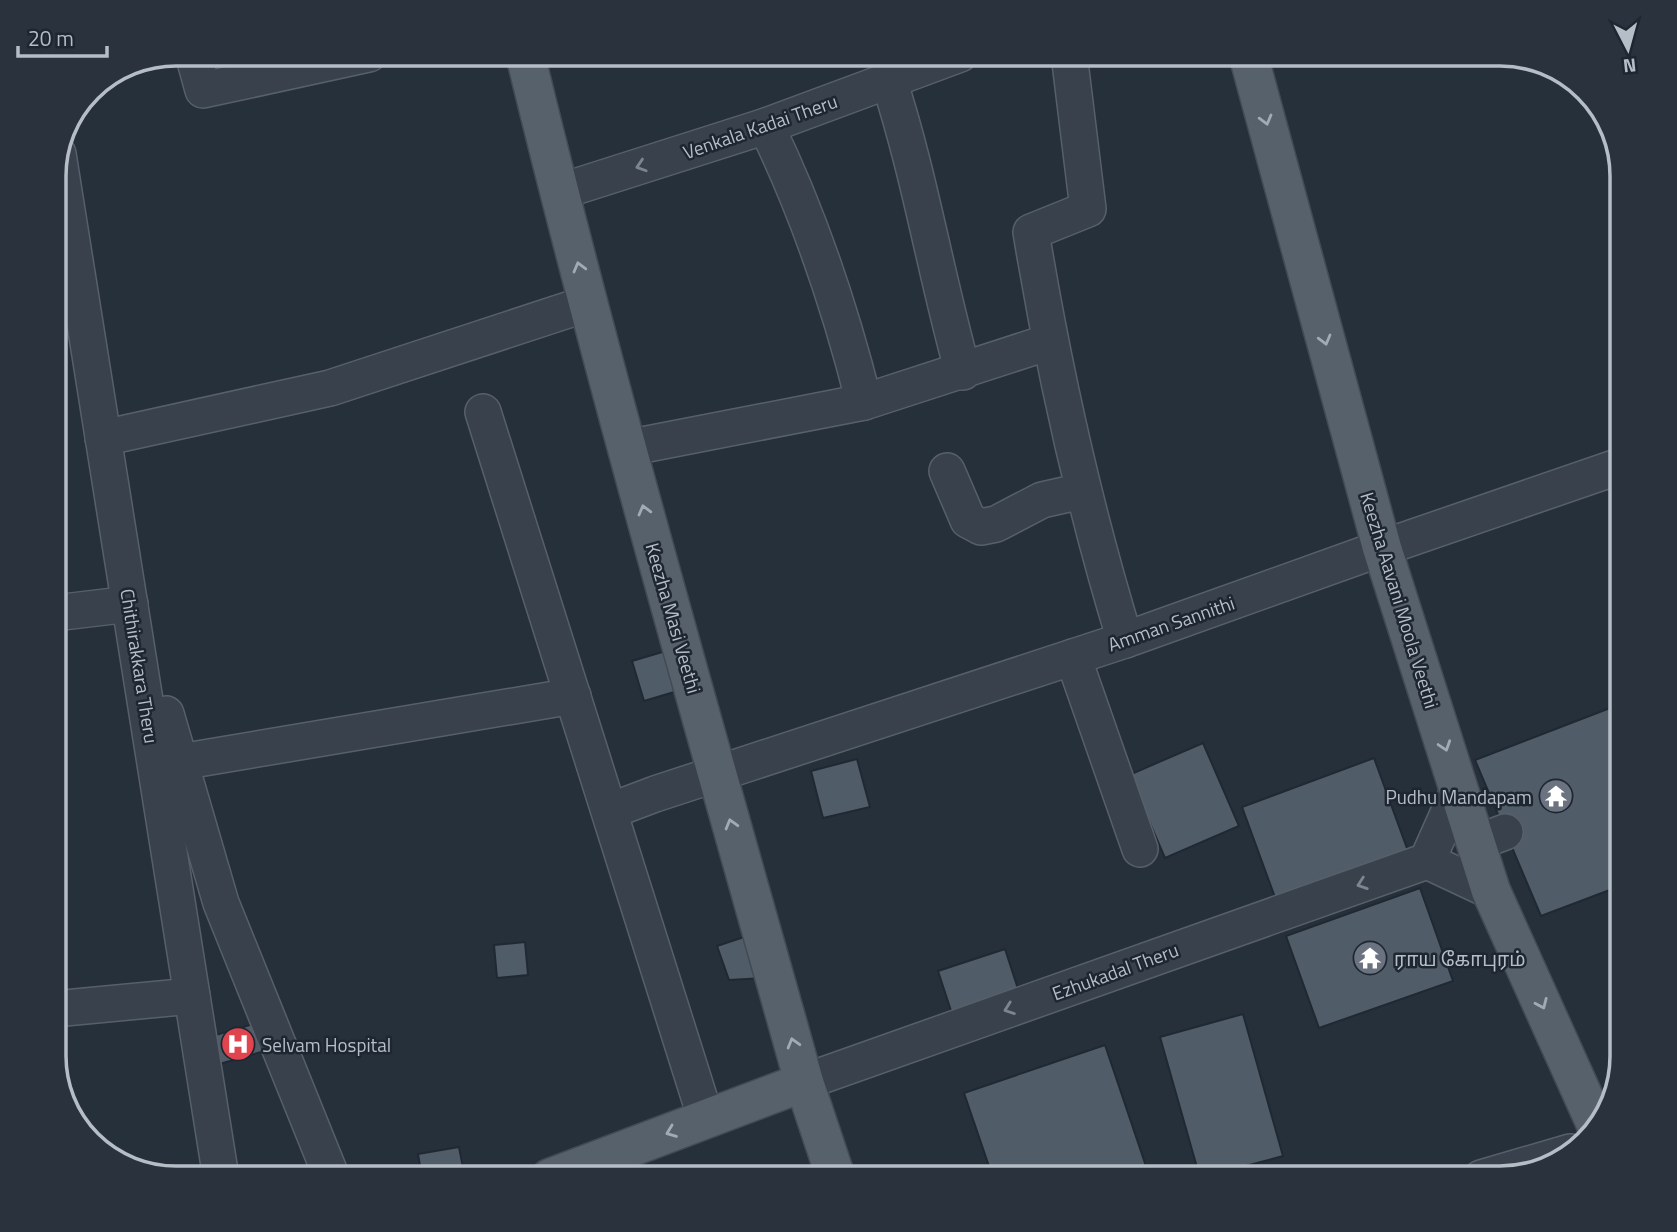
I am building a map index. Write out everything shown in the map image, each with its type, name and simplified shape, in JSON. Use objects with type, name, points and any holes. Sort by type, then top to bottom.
[{"type":"main road","name":"Keezha Masi Veethi","points":[[528,67],[627,448],[717,774],[804,1082],[832,1166]]},
{"type":"main road","name":"Keezha Aavani Moola Veethi","points":[[1252,67],[1382,548],[1459,789],[1490,837],[1491,891],[1592,1116]]},
{"type":"main road","points":[[582,1166],[804,1082]]},
{"type":"street","points":[[197,67],[203,90],[309,67]]},
{"type":"street","name":"Venkala Kadai Theru","points":[[559,192],[766,126],[925,67]]},
{"type":"street","points":[[1071,67],[1088,209],[1031,232],[1049,342],[1082,491],[1125,640]]},
{"type":"street","points":[[889,81],[903,124],[962,372]]},
{"type":"street","points":[[766,126],[822,257],[851,349],[864,402]]},
{"type":"street","name":"Chithirakkara Theru","points":[[67,262],[103,438],[219,1166]]},
{"type":"street","points":[[103,438],[330,388],[589,303]]},
{"type":"street","points":[[627,448],[864,402],[1049,342]]},
{"type":"street","points":[[484,412],[706,1119]]},
{"type":"street","name":"Amman Sannithi","points":[[610,811],[1125,640],[1610,469]]},
{"type":"street","points":[[947,471],[968,520],[981,527],[996,524],[1042,500],[1082,491]]},
{"type":"street","points":[[124,569],[221,903],[327,1166]]},
{"type":"street","points":[[67,612],[130,604]]},
{"type":"street","points":[[1073,657],[1140,849]]},
{"type":"street","points":[[180,762],[573,696]]},
{"type":"street","points":[[1459,789],[1427,861],[1491,891]]},
{"type":"street","name":"Ezhukadal Theru","points":[[804,1082],[1427,861]]},
{"type":"street","points":[[182,935],[205,926],[232,930]]},
{"type":"street","points":[[67,1008],[192,996]]},
{"type":"building","points":[[669,650],[681,690],[644,701],[632,661]]},
{"type":"building","name":"Pudhu Mandapam","points":[[1610,708],[1610,890],[1541,916],[1475,760]]},
{"type":"building","points":[[1203,743],[1239,826],[1165,858],[1129,775]]},
{"type":"building","points":[[1374,758],[1408,851],[1276,900],[1242,807]]},
{"type":"building","points":[[857,759],[870,807],[823,818],[811,771]]},
{"type":"building","name":"ராய கோபுரம்","points":[[1420,888],[1453,981],[1319,1028],[1286,936]]},
{"type":"building","points":[[750,935],[766,978],[729,980],[717,946]]},
{"type":"building","points":[[525,942],[528,975],[497,978],[494,945]]},
{"type":"building","points":[[1005,949],[1020,995],[953,1017],[938,971]]},
{"type":"building","points":[[1243,1014],[1283,1156],[1245,1166],[1197,1166],[1160,1037]]},
{"type":"building","name":"Selvam Hospital","points":[[260,1022],[268,1050],[216,1065],[209,1037]]},
{"type":"building","points":[[1105,1045],[1146,1166],[989,1166],[964,1093]]},
{"type":"building","points":[[459,1147],[463,1166],[420,1166],[418,1154]]},
{"type":"place","name":"Pudhu Mandapam","points":[[1556,796]]},
{"type":"place","name":"ராய கோபுரம்","points":[[1370,958]]},
{"type":"place","name":"Selvam Hospital","points":[[238,1044]]}]
